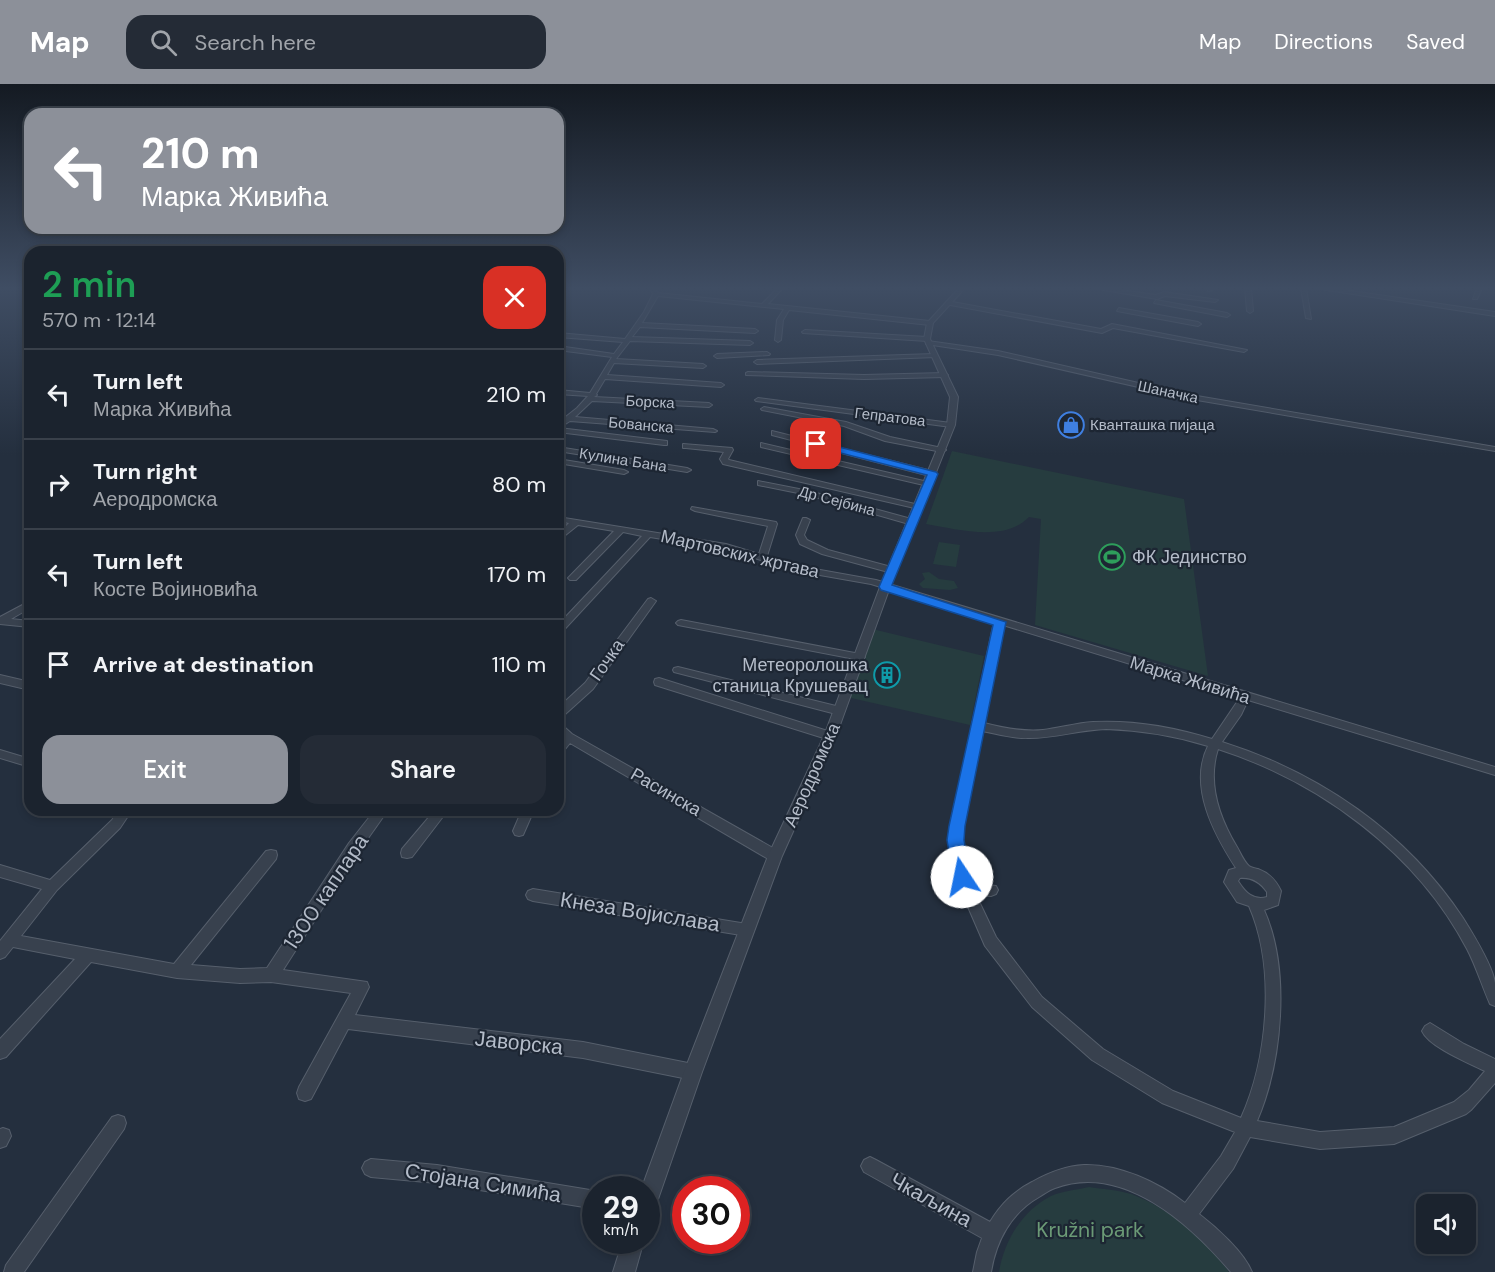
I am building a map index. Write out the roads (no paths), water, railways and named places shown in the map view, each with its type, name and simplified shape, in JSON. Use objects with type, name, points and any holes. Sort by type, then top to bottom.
[{"type":"street","points":[[564,422],[579,413],[593,398],[614,358],[625,343]]},
{"type":"street","name":"Аеродромска","points":[[656,1176],[775,856],[830,736],[885,587],[933,474],[951,425],[954,397],[929,343]]},
{"type":"street","name":"Шаначка","points":[[941,343],[1165,392],[1495,449]]},
{"type":"street","points":[[1208,343],[1244,350]]},
{"type":"street","points":[[564,349],[614,358],[703,366]]},
{"type":"street","points":[[717,356],[767,354],[774,361]]},
{"type":"street","points":[[757,362],[934,356]]},
{"type":"street","points":[[748,374],[864,377],[945,375]]},
{"type":"street","points":[[604,377],[721,385]]},
{"type":"street","name":"Борска","points":[[564,393],[593,398],[709,405]]},
{"type":"street","name":"Гепратова","points":[[758,400],[951,425]]},
{"type":"street","points":[[764,409],[846,424],[888,439],[942,450]]},
{"type":"street","name":"Бованска","points":[[569,419],[713,430]]},
{"type":"street","points":[[564,431],[664,443]]},
{"type":"street","points":[[775,433],[933,474]]},
{"type":"street","points":[[686,446],[729,450],[724,459],[726,462],[919,507]]},
{"type":"street","points":[[765,446],[928,484]]},
{"type":"street","name":"Кулина Бана","points":[[564,450],[687,470]]},
{"type":"street","points":[[564,462],[624,472]]},
{"type":"street","name":"Др Сејбина","points":[[761,483],[809,493],[912,522]]},
{"type":"street","points":[[695,510],[774,524],[762,557]]},
{"type":"street","name":"Мартовских жртава","points":[[564,520],[726,547],[885,587]]},
{"type":"street","points":[[806,520],[800,535],[803,542],[825,552],[892,570]]},
{"type":"street","points":[[564,533],[576,522]]},
{"type":"street","points":[[573,578],[621,529]]},
{"type":"street","points":[[564,625],[648,534]]},
{"type":"street","name":"Марка Живића","points":[[885,587],[1495,771]]},
{"type":"street","name":"Гочка","points":[[564,709],[589,686],[651,601]]},
{"type":"street","points":[[0,621],[24,607]]},
{"type":"street","points":[[0,621],[24,623]]},
{"type":"street","points":[[681,622],[860,657]]},
{"type":"street","points":[[999,622],[956,840],[966,889],[988,940],[1006,967],[1042,1010],[1091,1051],[1162,1095],[1246,1127],[1294,1137],[1341,1141],[1390,1135],[1433,1122],[1462,1107],[1495,1069],[1458,1050],[1430,1031]]},
{"type":"street","points":[[678,670],[840,711]]},
{"type":"street","points":[[0,679],[24,685]]},
{"type":"street","points":[[659,682],[830,736]]},
{"type":"street","points":[[1244,696],[1235,717],[1215,742],[1208,773],[1211,808],[1231,850],[1245,871],[1265,879],[1274,891],[1275,896],[1269,904],[1255,904],[1242,898],[1233,888],[1234,874],[1245,871]]},
{"type":"street","points":[[978,726],[1037,734],[1076,727],[1136,727],[1215,742],[1278,768],[1341,804],[1388,840],[1421,873],[1455,916],[1478,956],[1495,999]]},
{"type":"street","name":"Расинска","points":[[564,733],[775,856]]},
{"type":"street","points":[[564,742],[568,737]]},
{"type":"street","points":[[0,754],[24,761]]},
{"type":"street","points":[[5,946],[52,886],[122,816]]},
{"type":"street","name":"1300 каплара","points":[[271,975],[354,847],[377,816]]},
{"type":"street","points":[[407,853],[437,816]]},
{"type":"street","points":[[519,831],[525,816]]},
{"type":"street","points":[[177,971],[271,855]]},
{"type":"street","points":[[0,871],[52,886]]},
{"type":"street","points":[[942,886],[991,890]]},
{"type":"street","name":"Кнеза Војислава","points":[[533,895],[747,930]]},
{"type":"street","points":[[1188,1214],[1222,1174],[1246,1127],[1268,1066],[1273,1034],[1271,965],[1262,918],[1255,904]]},
{"type":"street","points":[[5,946],[90,954],[177,971],[240,976],[271,975],[362,987],[305,1093]]},
{"type":"street","points":[[0,1051],[90,954]]},
{"type":"street","name":"Јаворска","points":[[344,1021],[583,1050],[693,1072]]},
{"type":"street","points":[[13,1272],[118,1123]]},
{"type":"street","name":"Чкаљина","points":[[870,1166],[993,1234]]},
{"type":"street","name":"Стојана Симића","points":[[371,1168],[437,1173],[582,1198]]},
{"type":"street","points":[[982,1272],[993,1234],[1014,1203],[1032,1188],[1059,1177],[1090,1174],[1122,1179],[1156,1192],[1188,1214],[1220,1242],[1243,1272]]},
{"type":"street","points":[[624,1272],[630,1254]]},
{"type":"place","name":"Кванташка пијаца","points":[[1071,425]]},
{"type":"place","name":"ФК Јединство","points":[[1112,557]]},
{"type":"place","name":"Метеоролошка станица Крушевац","points":[[887,675]]},
{"type":"park label","name":"Kružni park","points":[[1090,1230]]}]
